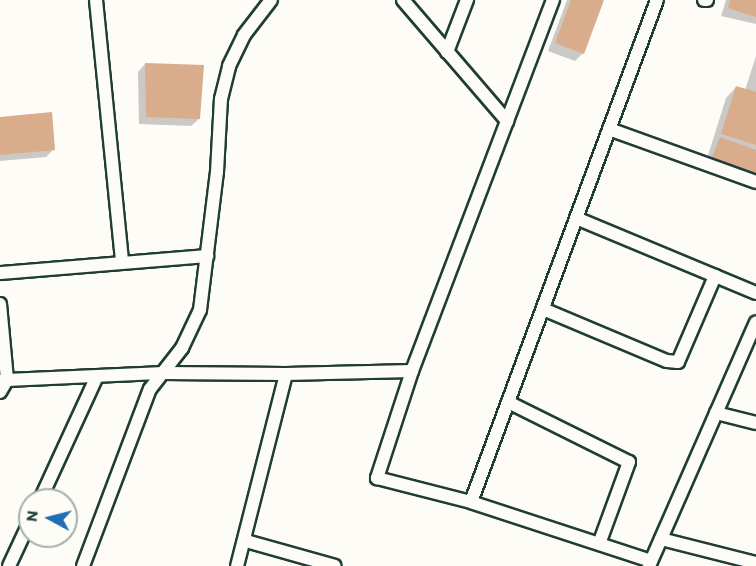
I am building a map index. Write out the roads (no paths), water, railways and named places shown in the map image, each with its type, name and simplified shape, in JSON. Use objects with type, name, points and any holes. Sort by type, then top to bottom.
[{"type":"street","points":[[96,0],[122,262]]},
{"type":"street","points":[[83,566],[150,388],[182,348],[200,310],[207,256],[220,99],[229,66],[243,35],[271,0]]},
{"type":"street","points":[[403,0],[507,121]]},
{"type":"street","points":[[447,52],[468,0]]},
{"type":"street","points":[[554,0],[412,371],[377,478],[471,502],[650,563],[756,322]]},
{"type":"street","points":[[471,502],[657,0]]},
{"type":"street","points":[[609,129],[756,182]]},
{"type":"street","points":[[576,218],[756,293]]},
{"type":"street","points":[[0,273],[207,256]]},
{"type":"street","points":[[543,309],[667,361],[678,362],[715,276]]},
{"type":"street","points":[[0,304],[4,380],[0,392]]},
{"type":"street","points":[[4,380],[164,373],[286,374],[412,371]]},
{"type":"street","points":[[237,566],[246,541],[286,374]]},
{"type":"street","points":[[46,488],[97,376]]},
{"type":"street","points":[[508,402],[629,462],[599,544]]},
{"type":"street","points":[[716,413],[756,423]]},
{"type":"street","points":[[661,539],[755,562]]},
{"type":"street","points":[[246,541],[335,566]]},
{"type":"street","points":[[9,566],[18,547]]}]
